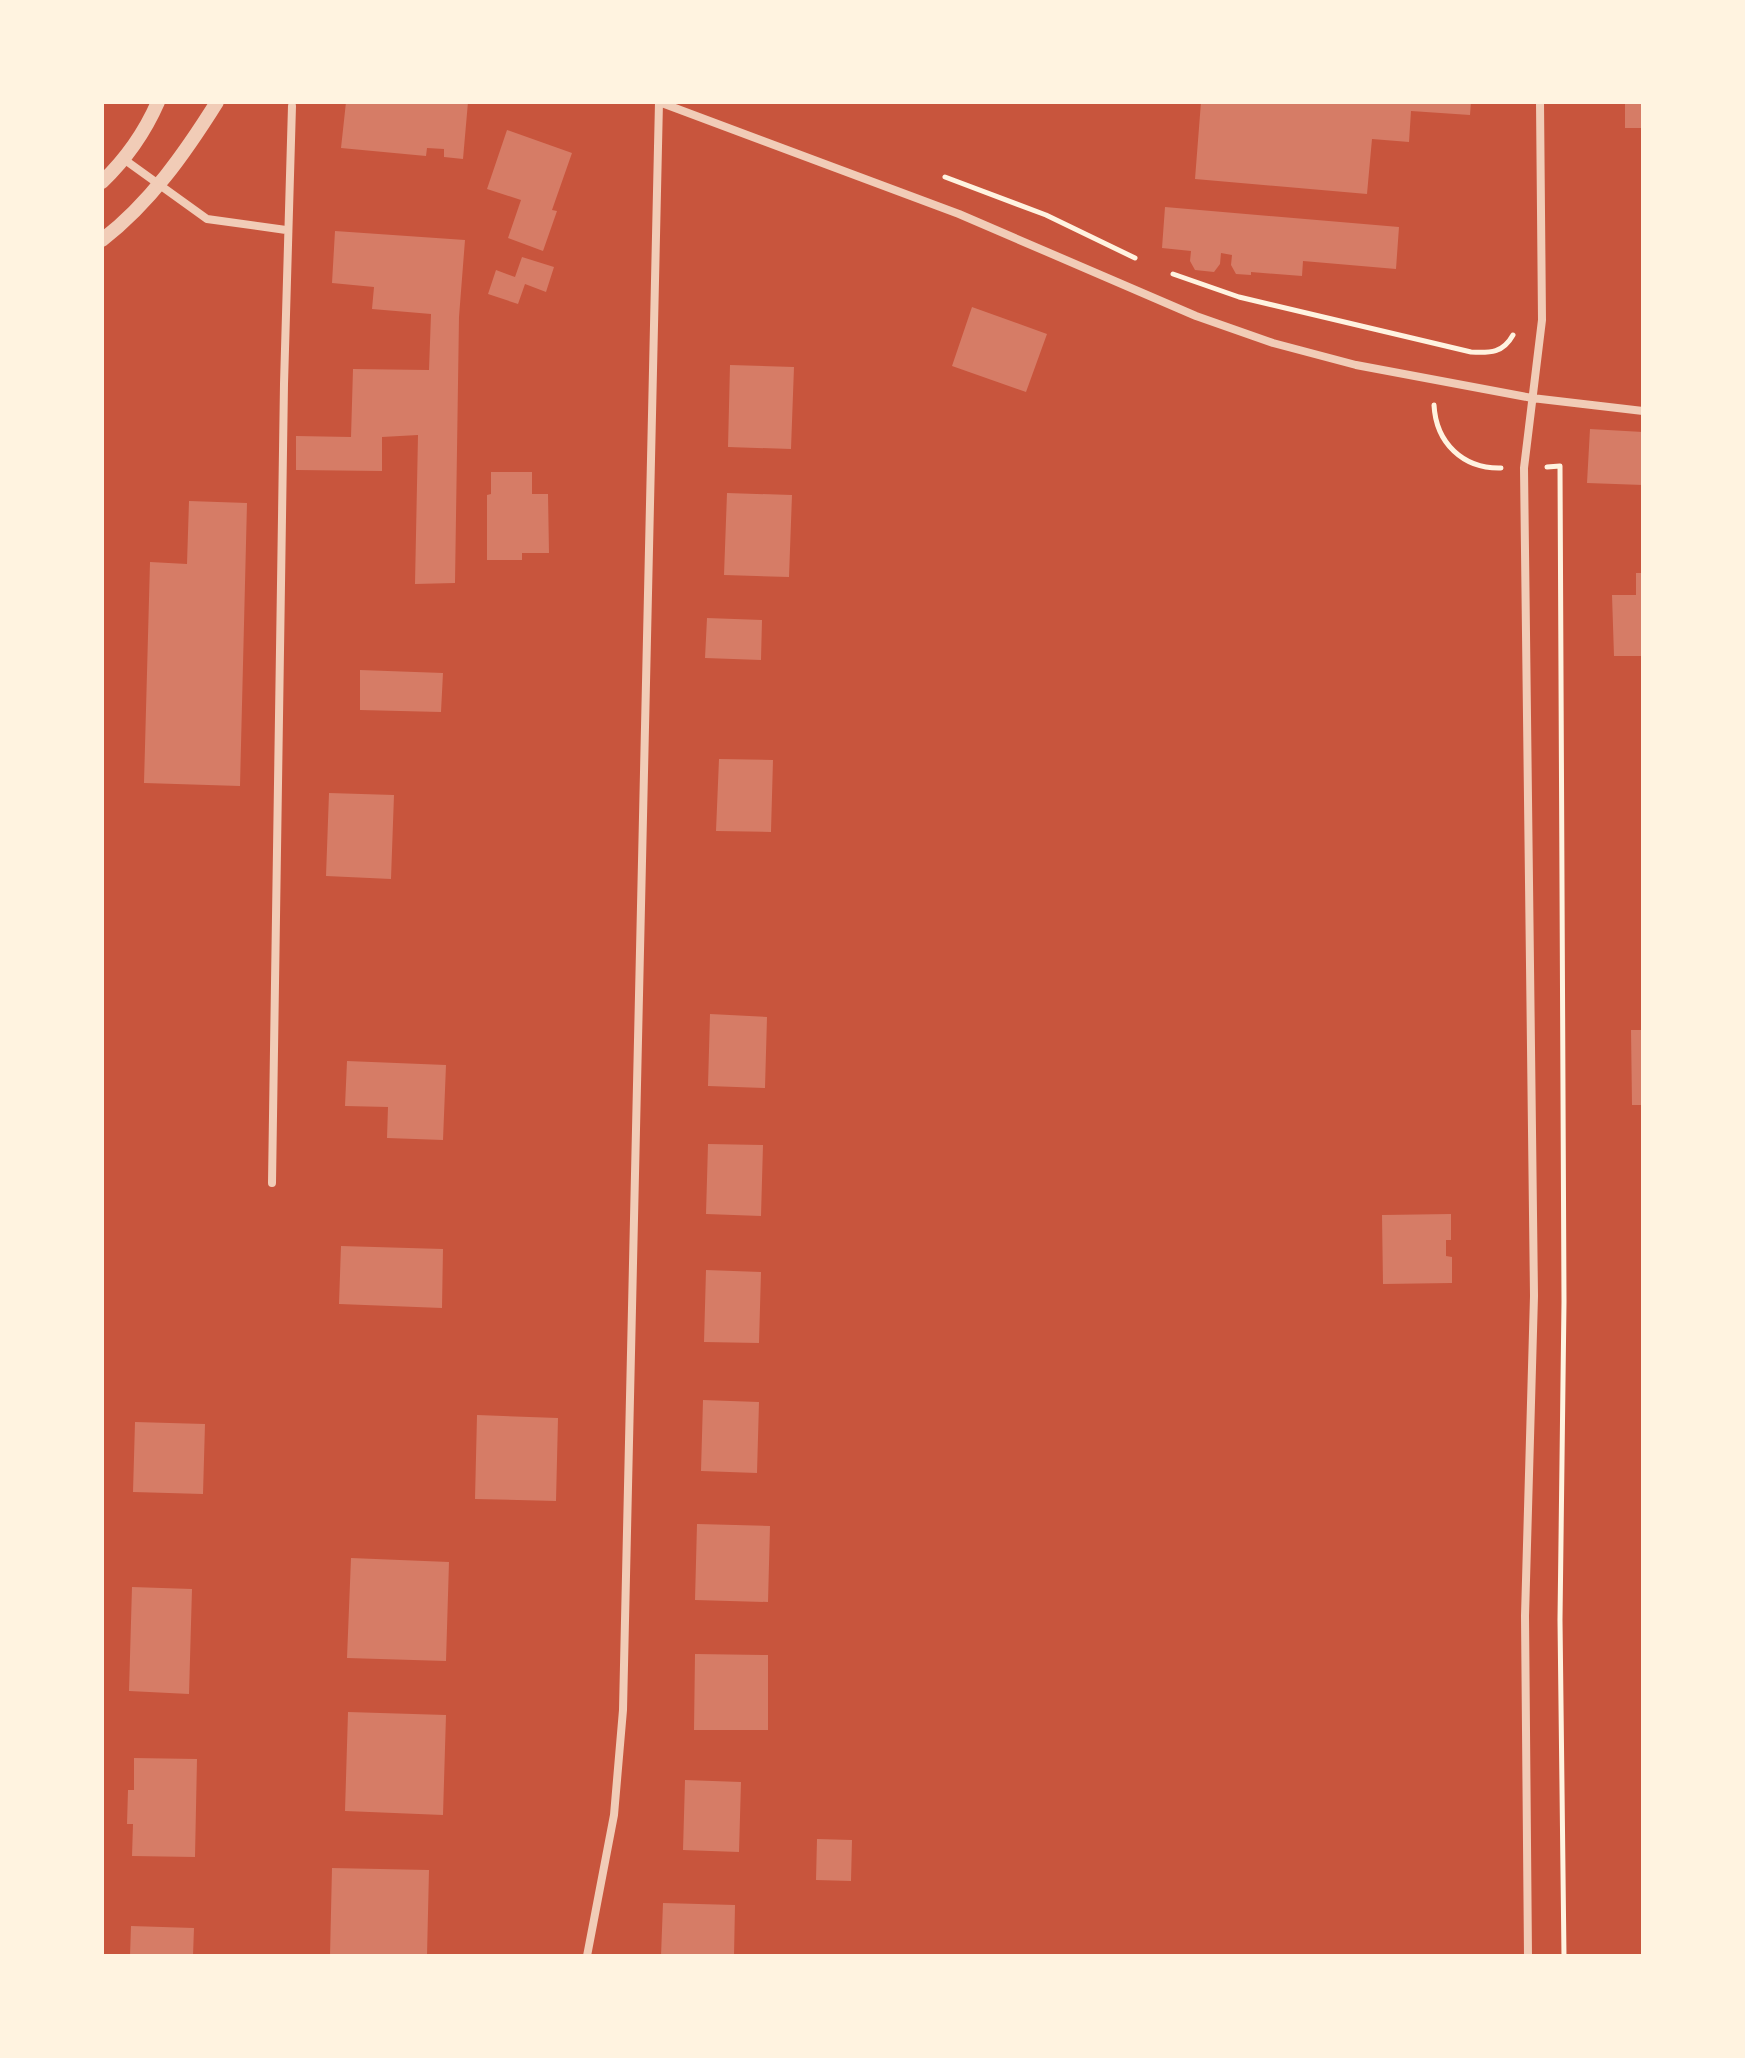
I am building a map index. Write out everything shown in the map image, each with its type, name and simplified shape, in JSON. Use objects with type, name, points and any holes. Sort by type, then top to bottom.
[{"type":"street","points":[[102,182],[125,160],[146,131],[158,102]]},
{"type":"street","points":[[102,240],[127,221],[158,185],[217,102]]},
{"type":"street","points":[[587,1956],[614,1815],[623,1710],[659,102],[959,214],[1196,316],[1260,338],[1356,365],[1532,398],[1643,411]]},
{"type":"street","points":[[1528,1956],[1525,1616],[1534,1280],[1524,468],[1542,320],[1540,102]]},
{"type":"street","points":[[272,1183],[286,230],[292,106]]},
{"type":"street","points":[[125,160],[207,219],[286,230]]},
{"type":"path","points":[[930,172],[1046,215],[1143,262]]},
{"type":"path","points":[[1171,273],[1239,297],[1443,346]]},
{"type":"building","points":[[346,102],[468,102],[463,159],[444,157],[444,149],[427,148],[426,156],[341,148]]},
{"type":"building","points":[[1201,102],[1471,102],[1470,115],[1411,111],[1409,142],[1372,139],[1367,194],[1195,179]]},
{"type":"building","points":[[1625,102],[1643,102],[1643,128],[1625,128]]},
{"type":"building","points":[[507,130],[572,153],[552,210],[557,211],[543,251],[508,238],[521,200],[487,189]]},
{"type":"building","points":[[1165,207],[1399,227],[1396,269],[1303,261],[1302,276],[1251,272],[1251,275],[1236,274],[1231,265],[1232,255],[1221,253],[1220,264],[1214,272],[1195,270],[1190,261],[1191,251],[1162,248]]},
{"type":"building","points":[[335,231],[465,240],[459,317],[455,583],[415,584],[418,435],[382,437],[382,471],[296,470],[296,436],[351,437],[353,369],[429,370],[431,314],[372,309],[374,287],[332,283]]},
{"type":"building","points":[[522,257],[554,267],[546,292],[525,284],[518,304],[488,294],[496,270],[515,277]]},
{"type":"building","points":[[972,307],[1047,334],[1026,392],[952,366]]},
{"type":"building","points":[[730,365],[794,367],[791,449],[728,447]]},
{"type":"building","points":[[1590,429],[1643,432],[1643,485],[1587,483]]},
{"type":"building","points":[[491,472],[532,472],[532,494],[548,494],[549,553],[522,553],[522,560],[487,560],[487,495],[491,494]]},
{"type":"building","points":[[727,493],[792,495],[789,577],[724,575]]},
{"type":"building","points":[[189,501],[247,503],[240,786],[144,783],[150,562],[187,564]]},
{"type":"building","points":[[1636,573],[1643,573],[1643,656],[1614,656],[1612,595],[1636,595]]},
{"type":"building","points":[[707,618],[762,620],[761,660],[705,658]]},
{"type":"building","points":[[360,670],[443,673],[441,712],[360,710]]},
{"type":"building","points":[[719,759],[773,760],[771,832],[716,831]]},
{"type":"building","points":[[329,793],[394,795],[391,879],[326,876]]},
{"type":"building","points":[[710,1014],[767,1017],[765,1088],[708,1086]]},
{"type":"building","points":[[1631,1030],[1643,1030],[1643,1105],[1632,1105]]},
{"type":"building","points":[[347,1061],[446,1065],[443,1140],[387,1138],[388,1107],[345,1106]]},
{"type":"building","points":[[708,1144],[763,1145],[761,1216],[706,1214]]},
{"type":"building","points":[[1451,1214],[1451,1240],[1446,1240],[1446,1256],[1452,1257],[1452,1283],[1383,1284],[1382,1215]]},
{"type":"building","points":[[341,1246],[443,1249],[442,1308],[339,1304]]},
{"type":"building","points":[[706,1270],[761,1272],[759,1343],[704,1342]]},
{"type":"building","points":[[703,1400],[759,1402],[757,1473],[701,1471]]},
{"type":"building","points":[[477,1415],[558,1418],[556,1501],[475,1499]]},
{"type":"building","points":[[135,1422],[205,1424],[203,1494],[133,1492]]},
{"type":"building","points":[[697,1524],[770,1526],[768,1602],[695,1600]]},
{"type":"building","points":[[351,1558],[449,1562],[446,1661],[347,1658]]},
{"type":"building","points":[[132,1587],[192,1589],[189,1694],[129,1691]]},
{"type":"building","points":[[695,1654],[768,1655],[768,1730],[694,1730]]},
{"type":"building","points":[[348,1712],[446,1715],[443,1815],[345,1811]]},
{"type":"building","points":[[134,1758],[197,1759],[195,1857],[132,1856],[133,1824],[127,1824],[128,1790],[134,1790]]},
{"type":"building","points":[[685,1780],[741,1782],[739,1852],[683,1850]]},
{"type":"building","points":[[817,1839],[852,1840],[851,1881],[816,1880]]},
{"type":"building","points":[[332,1868],[429,1870],[427,1956],[330,1956]]},
{"type":"building","points":[[663,1903],[735,1905],[734,1956],[661,1956]]},
{"type":"building","points":[[131,1926],[194,1928],[193,1956],[130,1956]]}]
